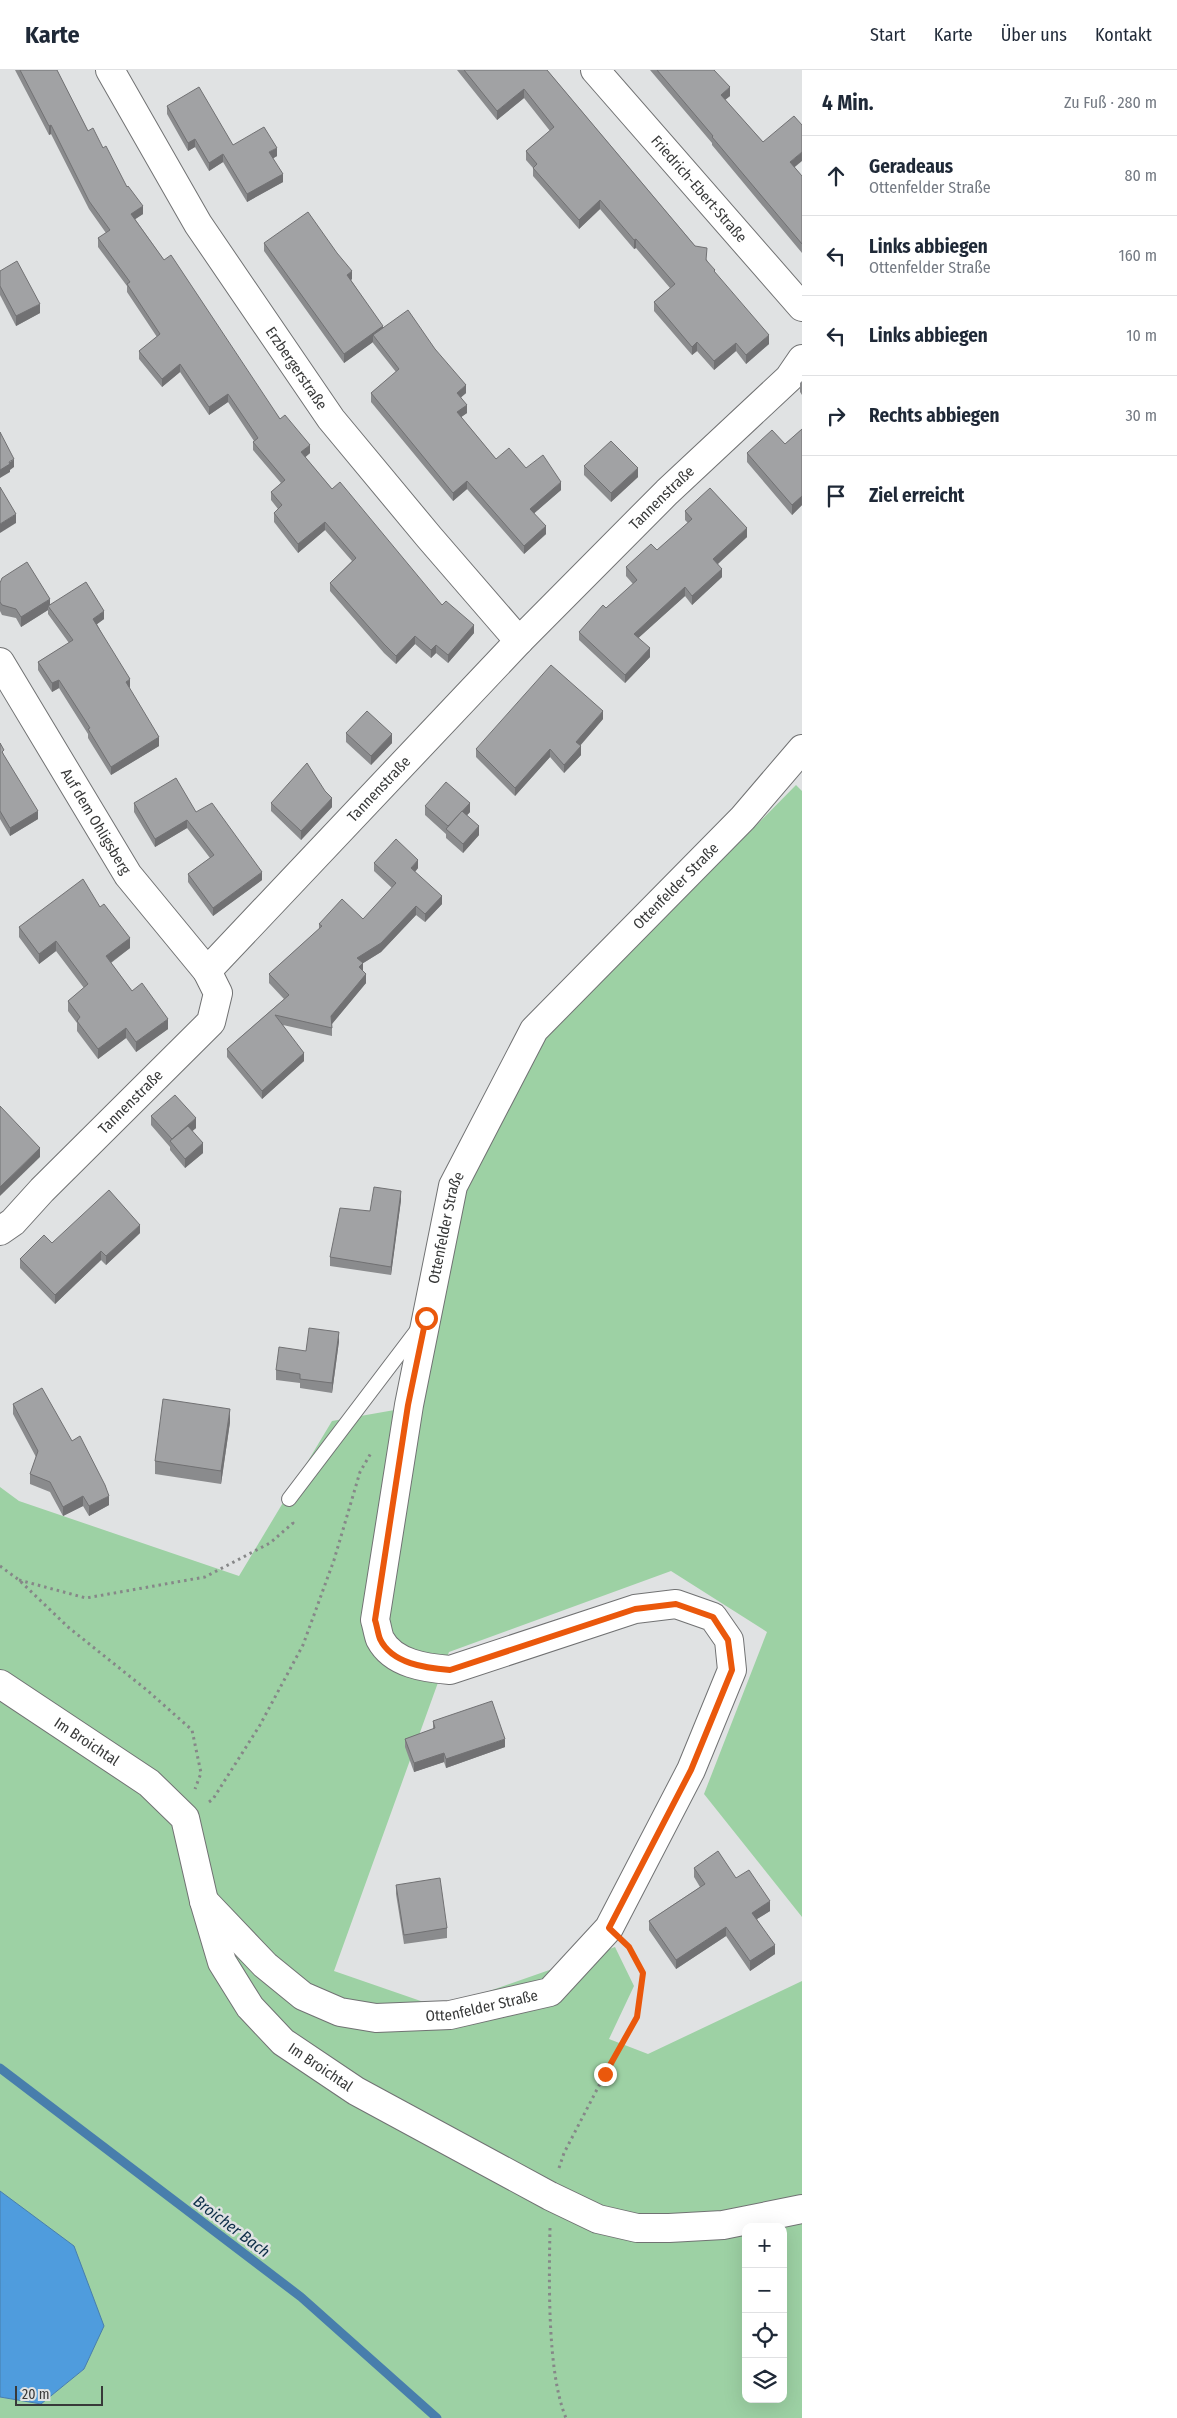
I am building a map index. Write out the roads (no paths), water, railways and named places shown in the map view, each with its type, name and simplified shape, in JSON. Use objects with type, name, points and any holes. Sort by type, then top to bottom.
[{"type":"street","name":"Erzbergerstraße","points":[[110,70],[198,224],[332,419],[429,537],[520,641]]},
{"type":"street","name":"Friedrich-Ebert-Straße","points":[[595,70],[802,307]]},
{"type":"street","name":"Tannenstraße","points":[[0,1231],[13,1222],[42,1190],[211,1022],[218,993],[207,971],[520,641],[666,492],[789,378],[802,359]]},
{"type":"street","name":"Auf dem Ohligsberg","points":[[0,662],[128,875],[207,971]]},
{"type":"street","name":"Ottenfelder Straße","points":[[204,1901],[265,1965],[303,1996],[340,2012],[376,2018],[450,2015],[550,1992],[609,1928],[691,1770],[732,1670],[728,1640],[713,1617],[676,1604],[635,1609],[450,1670],[422,1668],[396,1656],[380,1640],[375,1620],[405,1426],[453,1186],[534,1030],[743,818],[802,749]]},
{"type":"street","name":"Im Broichtal","points":[[0,1684],[149,1784],[185,1818],[204,1901],[222,1962],[250,2007],[283,2042],[356,2091],[550,2196],[598,2219],[637,2228],[722,2224],[802,2209]]},
{"type":"lane","points":[[289,1499],[426,1318]]},
{"type":"water","points":[[0,2191],[74,2246],[104,2326],[84,2369],[41,2404],[0,2397]]},
{"type":"waterway","name":"Broicher Bach","points":[[0,2068],[301,2297],[437,2418]]}]
